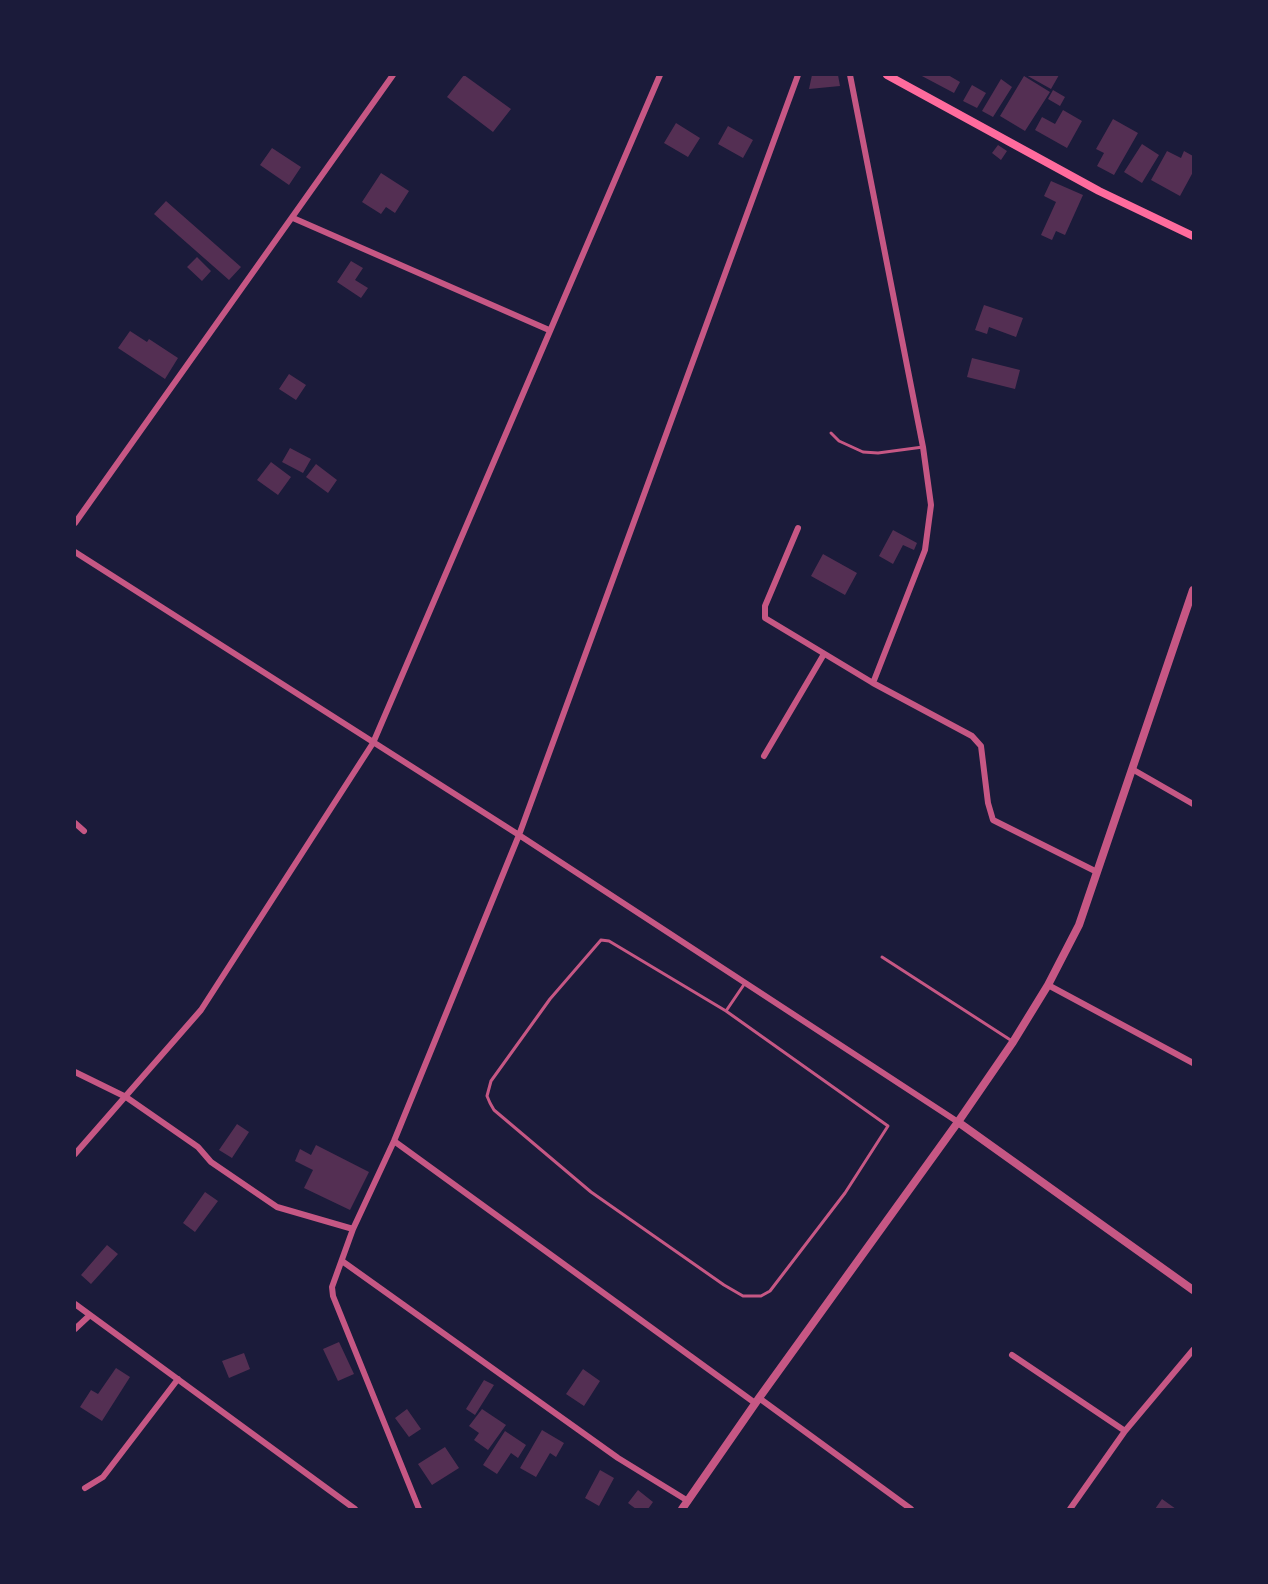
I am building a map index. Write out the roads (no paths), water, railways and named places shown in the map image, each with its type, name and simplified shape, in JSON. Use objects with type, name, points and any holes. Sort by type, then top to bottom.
[{"type":"main road","points":[[887,75],[1100,190],[1193,236]]},
{"type":"street","points":[[75,523],[393,75]]},
{"type":"street","points":[[75,1154],[201,1010],[373,743],[660,75]]},
{"type":"street","points":[[419,1509],[333,1296],[332,1287],[353,1229],[394,1141],[519,835],[798,75]]},
{"type":"street","points":[[850,75],[923,447],[931,506],[925,550],[873,683]]},
{"type":"street","points":[[293,218],[549,330]]},
{"type":"street","points":[[798,528],[765,606],[765,618],[873,683],[972,736],[981,746],[988,803],[993,820],[1097,872]]},
{"type":"street","points":[[75,552],[519,835],[958,1122],[1193,1290]]},
{"type":"street","points":[[682,1509],[958,1122],[1013,1042],[1048,985],[1079,925],[1193,590]]},
{"type":"street","points":[[764,756],[824,654]]},
{"type":"street","points":[[1132,769],[1193,804]]},
{"type":"street","points":[[75,823],[84,831]]},
{"type":"street","points":[[1048,985],[1193,1063]]},
{"type":"street","points":[[75,1072],[126,1097],[198,1147],[211,1162],[277,1207],[353,1229]]},
{"type":"street","points":[[394,1141],[911,1509]]},
{"type":"street","points":[[342,1261],[618,1458],[688,1501]]},
{"type":"street","points":[[75,1304],[355,1509]]},
{"type":"street","points":[[75,1329],[90,1315]]},
{"type":"street","points":[[1070,1509],[1125,1431],[1193,1350]]},
{"type":"street","points":[[1012,1355],[1125,1431]]},
{"type":"street","points":[[85,1488],[103,1477],[178,1379]]},
{"type":"street","points":[[344,1500],[344,1509]]},
{"type":"lane","points":[[831,433],[839,441],[863,452],[878,453],[923,447]]},
{"type":"lane","points":[[601,940],[609,941],[726,1011],[888,1126],[838,1202],[770,1292],[760,1296],[743,1296],[724,1285],[591,1192],[494,1110],[487,1096],[491,1081],[550,999],[601,940]]},
{"type":"lane","points":[[882,957],[1013,1042]]},
{"type":"lane","points":[[726,1011],[745,983]]}]
